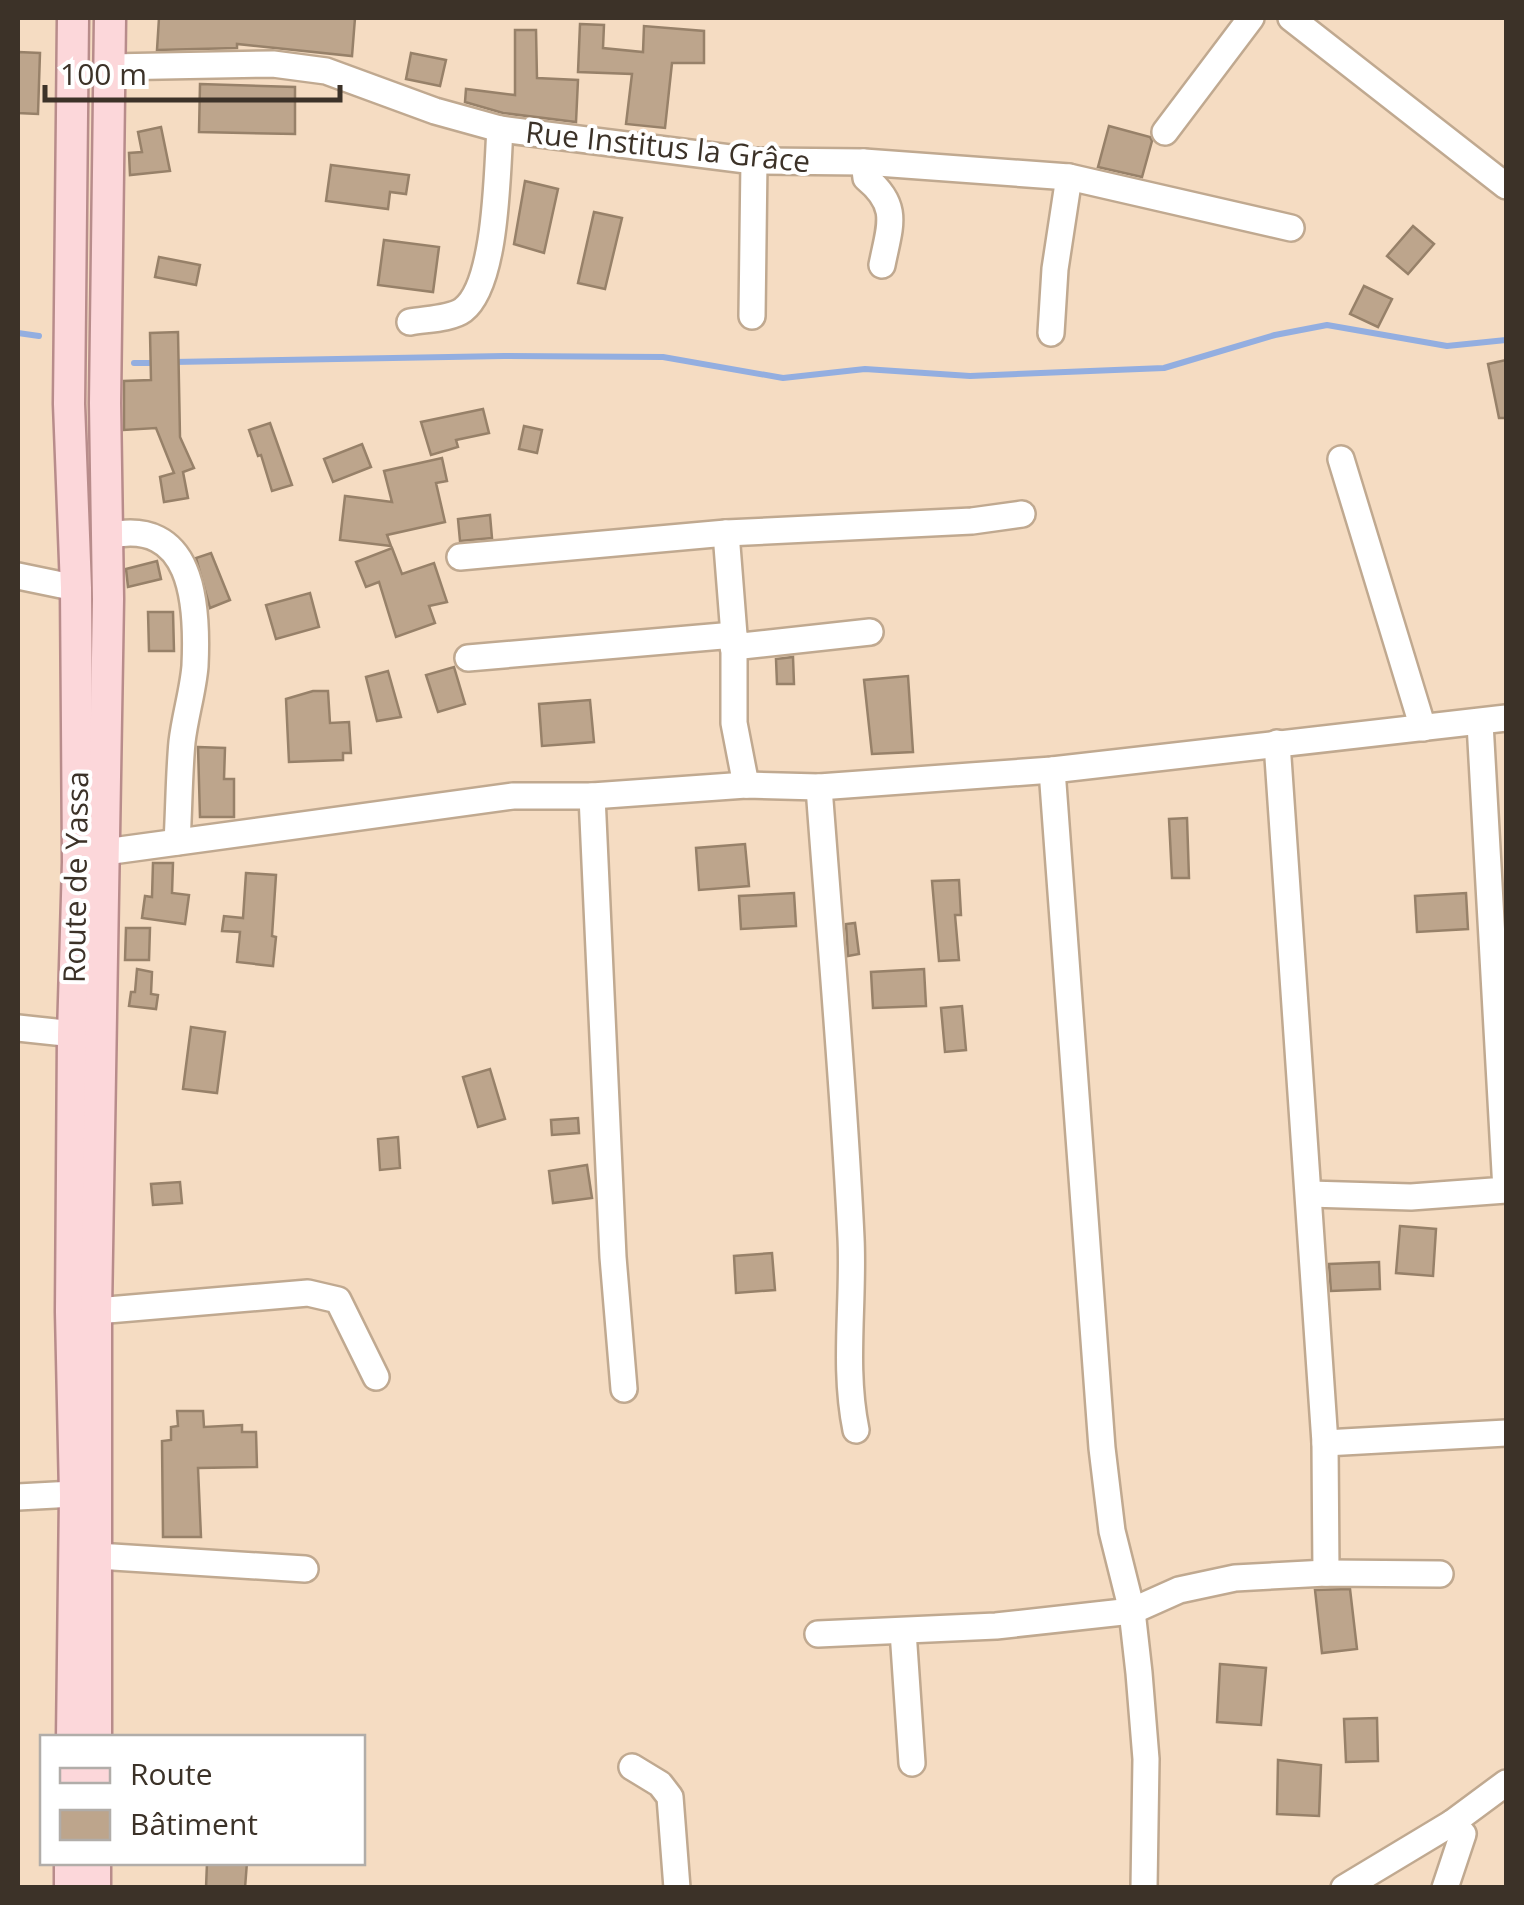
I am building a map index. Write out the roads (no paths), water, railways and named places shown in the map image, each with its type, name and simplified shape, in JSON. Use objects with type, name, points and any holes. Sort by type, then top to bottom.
[{"type":"main road","name":"Route de Yassa","points":[[72,1735],[96,1312],[88,1036],[78,862],[76,588],[69,404],[73,18]]},
{"type":"main road","name":"Route de Yassa","points":[[96,1735],[97,1556],[86,1494],[72,1312],[88,1036],[106,852],[105,403],[110,18]]},
{"type":"street","points":[[1165,132],[1251,18]]},
{"type":"street","points":[[1290,18],[1506,186]]},
{"type":"street","name":"Rue Institus la Grâce","points":[[109,67],[273,64],[326,71],[435,111],[500,129],[754,161],[864,162],[1069,177],[1291,228]]},
{"type":"street","points":[[410,322],[460,312],[476,295],[495,214],[500,129]]},
{"type":"street","points":[[752,316],[754,161]]},
{"type":"street","points":[[864,162],[866,178],[883,192],[892,213],[882,265]]},
{"type":"street","points":[[1051,333],[1055,270],[1069,177]]},
{"type":"street","points":[[1341,458],[1423,728]]},
{"type":"street","points":[[460,557],[726,533],[1022,514]]},
{"type":"street","points":[[726,533],[734,641],[734,723],[746,785]]},
{"type":"street","points":[[107,536],[148,535],[168,542],[184,568],[194,615],[195,668],[182,740],[177,842]]},
{"type":"street","points":[[18,576],[76,588]]},
{"type":"street","points":[[468,658],[870,632]]},
{"type":"street","points":[[106,852],[513,796],[592,796],[746,785],[819,786],[1052,770],[1506,718]]},
{"type":"street","points":[[1309,1194],[1411,1197],[1506,1190],[1480,723]]},
{"type":"street","points":[[1277,743],[1326,1442],[1326,1573]]},
{"type":"street","points":[[1052,770],[1102,1448],[1112,1531],[1132,1611],[1146,1758],[1144,1888]]},
{"type":"street","points":[[819,786],[851,1241],[849,1357],[856,1430]]},
{"type":"street","points":[[592,796],[613,1257],[624,1389]]},
{"type":"street","points":[[18,1028],[88,1036]]},
{"type":"street","points":[[96,1312],[308,1294],[338,1300],[376,1377]]},
{"type":"street","points":[[1326,1442],[1506,1433]]},
{"type":"street","points":[[18,1497],[86,1494]]},
{"type":"street","points":[[97,1556],[304,1569]]},
{"type":"street","points":[[818,1634],[902,1632],[1132,1611],[1179,1590],[1234,1578],[1326,1573],[1440,1574]]},
{"type":"street","points":[[902,1632],[912,1763]]},
{"type":"street","points":[[632,1767],[660,1784],[670,1796],[677,1888]]},
{"type":"street","points":[[1344,1888],[1452,1824],[1506,1783]]},
{"type":"street","points":[[1445,1888],[1463,1834],[1452,1824]]},
{"type":"waterway","points":[[173,362],[663,357],[783,378],[865,369],[970,376],[1164,368],[1275,335],[1327,325],[1447,346],[1506,340]]},
{"type":"waterway","points":[[18,333],[39,336]]},
{"type":"waterway","points":[[134,363],[156,363]]}]
